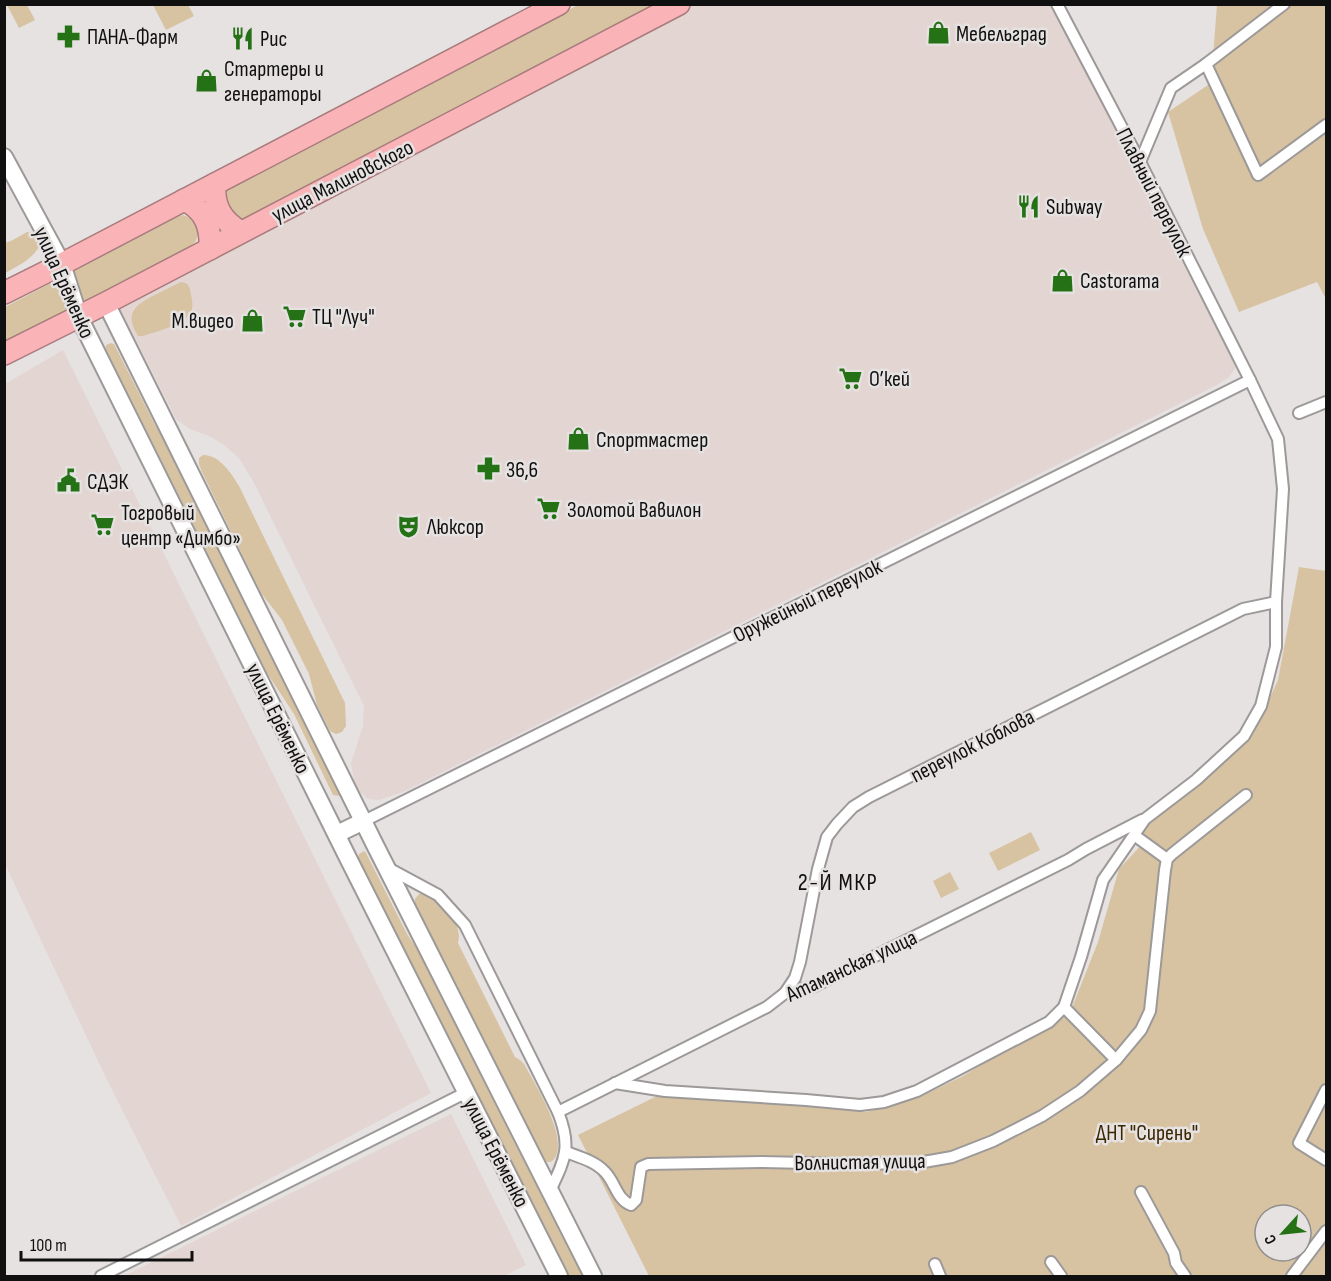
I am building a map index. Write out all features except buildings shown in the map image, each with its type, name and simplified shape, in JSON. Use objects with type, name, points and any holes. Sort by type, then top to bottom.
[{"type":"highway","points":[[4,293],[559,4]]},
{"type":"highway","name":"улица Малиновского","points":[[4,354],[679,4]]},
{"type":"highway","points":[[214,184],[219,212],[224,219],[241,232]]},
{"type":"highway","points":[[184,200],[193,204],[205,219],[210,237],[210,249]]},
{"type":"street","name":"Плавный переулок","points":[[1057,4],[1140,162],[1278,439],[1283,489],[1276,602],[1276,647],[1261,705],[1244,736],[1196,780],[1145,819]]},
{"type":"street","points":[[1140,162],[1171,88],[1284,4]]},
{"type":"street","points":[[1206,64],[1258,175],[1326,125]]},
{"type":"street","name":"улица Ерёменко","points":[[4,157],[62,264],[79,317],[559,1276]]},
{"type":"street","name":"улица Ерёменко","points":[[106,303],[592,1276]]},
{"type":"street","points":[[96,350],[106,338],[118,334],[123,336]]},
{"type":"street","name":"Оружейный переулок","points":[[364,821],[1250,380]]},
{"type":"street","points":[[1299,413],[1326,402]]},
{"type":"street","name":"переулок Коблова","points":[[785,993],[795,978],[800,962],[818,869],[827,837],[853,807],[1243,609],[1276,602]]},
{"type":"street","points":[[1134,835],[1167,859],[1246,795]]},
{"type":"street","points":[[327,814],[332,816],[343,813],[352,805],[353,799]]},
{"type":"street","points":[[615,1083],[665,1091],[860,1105],[885,1102],[917,1091],[1049,1022],[1064,1007],[1081,957],[1102,880],[1145,819]]},
{"type":"street","name":"Атаманская улица","points":[[558,1112],[767,1007],[785,993],[815,986],[1068,860],[1145,819]]},
{"type":"street","points":[[337,834],[364,821]]},
{"type":"street","points":[[348,858],[358,845],[363,843],[375,845]]},
{"type":"street","name":"Волнистая улица","points":[[566,1152],[592,1163],[605,1172],[624,1202],[631,1205],[636,1200],[641,1167],[648,1164],[918,1163],[952,1157],[993,1141],[1042,1116],[1080,1091],[1116,1060],[1141,1030],[1150,1011],[1167,859]]},
{"type":"street","points":[[386,867],[438,895],[465,925],[565,1129],[566,1152],[550,1191]]},
{"type":"street","points":[[1064,1007],[1116,1060]]},
{"type":"street","points":[[1326,1090],[1299,1143],[1326,1160]]},
{"type":"street","points":[[101,1276],[467,1092]]},
{"type":"street","points":[[1141,1192],[1174,1253],[1176,1263],[1185,1276]]},
{"type":"street","points":[[1292,1276],[1326,1231]]},
{"type":"street","points":[[1051,1262],[1061,1276]]},
{"type":"street","points":[[935,1264],[940,1276]]},
{"type":"shaded area","points":[[689,5],[1058,5],[1234,350],[1235,369],[1228,378],[1215,386],[403,792],[379,800],[368,799],[359,791],[351,763],[363,726],[364,706],[254,483],[239,458],[224,445],[190,429],[176,419],[118,304]]},
{"type":"shaded area","points":[[63,350],[431,1093],[181,1226],[108,1082],[5,864],[5,384]]},
{"type":"shaded area","points":[[451,1114],[526,1265],[504,1276],[124,1276]]},
{"type":"green space","points":[[7,5],[27,5],[35,20],[19,28]]},
{"type":"green space","points":[[153,5],[188,5],[194,16],[166,30]]},
{"type":"green space","points":[[578,5],[655,5],[241,222],[224,210],[225,189]]},
{"type":"green space","points":[[1217,5],[1326,5],[1326,299],[1317,282],[1239,312],[1203,229],[1168,112],[1211,83]]},
{"type":"green space","points":[[183,215],[193,219],[199,229],[196,241],[190,247],[83,305],[68,274]]},
{"type":"green space","points":[[27,232],[33,233],[38,239],[39,247],[28,259],[5,273],[5,243]]},
{"type":"green space","points":[[57,280],[73,310],[5,344],[5,307]]},
{"type":"green space","points":[[181,282],[187,284],[190,290],[192,309],[189,315],[171,327],[138,336],[132,321],[137,306]]},
{"type":"green space","points":[[114,344],[155,425],[178,460],[340,796],[333,795],[294,714],[267,673],[106,349],[106,345]]},
{"type":"green space","points":[[203,455],[220,461],[239,486],[345,703],[346,726],[342,732],[336,734],[330,731],[317,705],[309,674],[282,620],[261,593],[202,472],[199,458]]},
{"type":"green space","name":"ДНТ \"Сирень\"","points":[[1299,567],[1326,571],[1326,1276],[649,1276],[578,1135],[661,1094],[866,1112],[918,1098],[963,1076],[1071,1010],[1098,942],[1119,869],[1144,842],[1139,828],[1254,733],[1278,680]]},
{"type":"green space","points":[[1031,832],[1040,850],[998,871],[989,853]]},
{"type":"green space","points":[[364,851],[407,934],[430,969],[585,1276],[568,1276],[358,857]]},
{"type":"green space","points":[[950,872],[959,889],[941,898],[933,881]]},
{"type":"green space","points":[[424,893],[437,902],[454,921],[459,935],[458,943],[515,1057],[524,1064],[545,1102],[555,1129],[558,1149],[555,1158],[550,1162],[540,1156],[415,905],[415,899],[419,894]]},
{"type":"place","name":"Мебельград","points":[[938,33]]},
{"type":"place","name":"ПАНА-Фарм","points":[[69,36]]},
{"type":"place","name":"Рис","points":[[242,38]]},
{"type":"place","name":"Стартеры и генераторы","points":[[206,81]]},
{"type":"place","name":"Subway","points":[[1028,206]]},
{"type":"place","name":"Castorama","points":[[1062,280]]},
{"type":"place","name":"ТЦ \"Луч\"","points":[[294,316]]},
{"type":"place","name":"М.видео","points":[[252,320]]},
{"type":"place","name":"О’кей","points":[[851,378]]},
{"type":"place","name":"Спортмастер","points":[[578,439]]},
{"type":"place","name":"36,6","points":[[488,469]]},
{"type":"place","name":"СДЭК","points":[[69,481]]},
{"type":"place","name":"Золотой Вавилон","points":[[549,509]]},
{"type":"place","name":"Тогровый центр «Димбо»","points":[[103,525]]},
{"type":"place","name":"Люксор","points":[[409,526]]},
{"type":"district","name":"2-Й МКР","points":[[838,882]]}]
